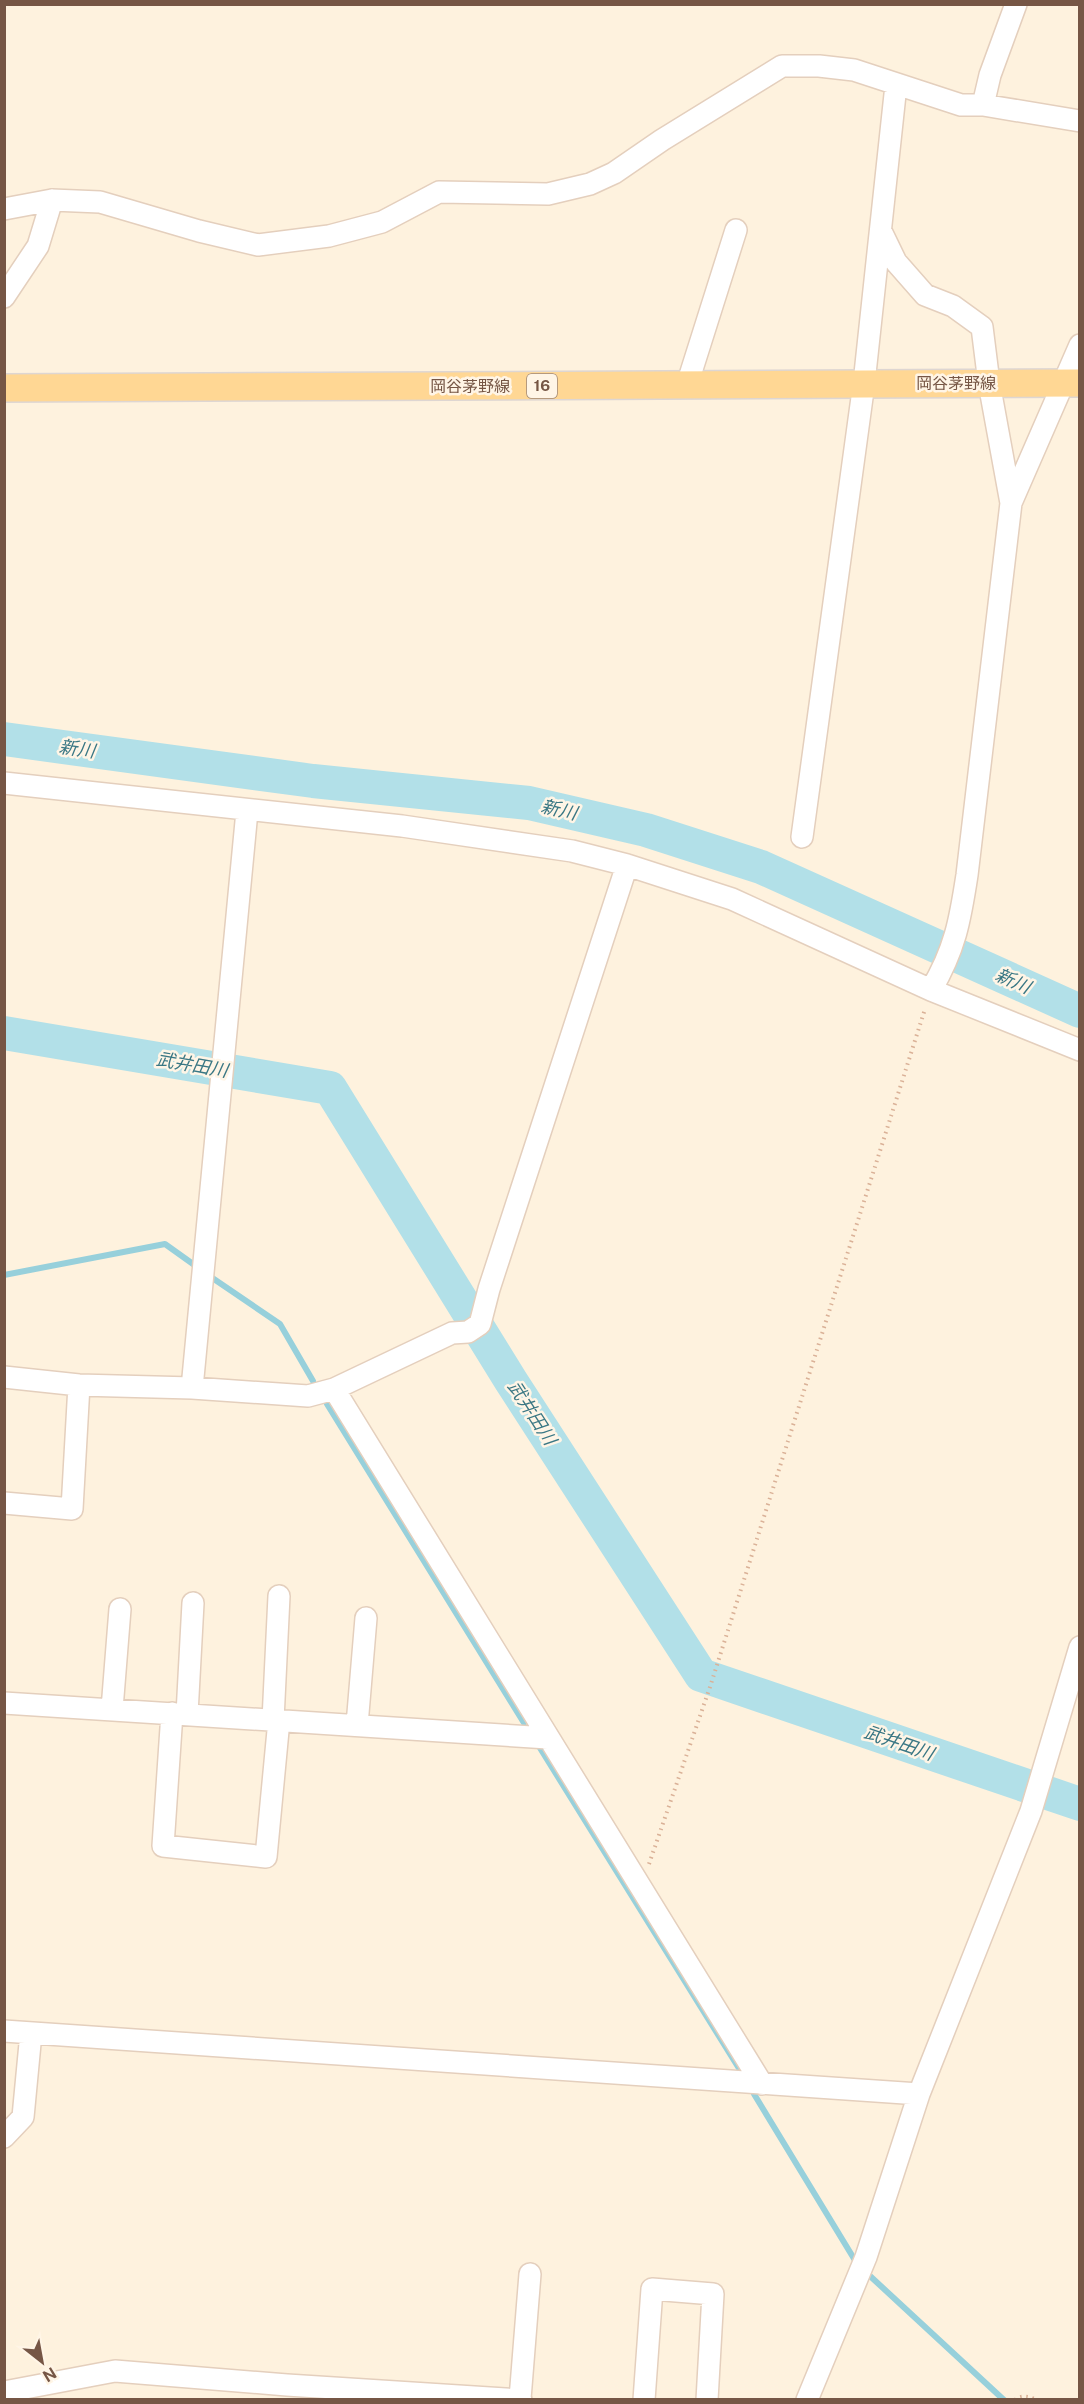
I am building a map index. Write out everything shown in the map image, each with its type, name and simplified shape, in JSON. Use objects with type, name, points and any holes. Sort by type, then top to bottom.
[{"type":"main road","name":"岡谷茅野線","points":[[4,388],[1071,383]]},
{"type":"street","points":[[983,105],[990,75],[1016,4]]},
{"type":"street","points":[[4,209],[51,200],[100,202],[199,231],[258,245],[329,236],[382,222],[439,192],[548,194],[590,184],[614,173],[662,140],[782,66],[819,66],[854,70],[961,105],[983,105],[1080,121]]},
{"type":"street","points":[[802,837],[864,383],[896,85]]},
{"type":"street","points":[[4,297],[38,246],[51,200]]},
{"type":"street","points":[[880,229],[896,262],[925,295],[953,306],[982,327],[989,383],[1011,503],[967,875],[956,937],[944,969],[931,990]]},
{"type":"street","points":[[687,385],[736,230]]},
{"type":"street","points":[[1011,503],[1071,383],[1080,345]]},
{"type":"street","points":[[4,783],[402,826],[572,850],[732,899],[931,990],[1080,1050]]},
{"type":"street","points":[[192,1388],[247,811]]},
{"type":"street","points":[[4,1377],[79,1385],[192,1388],[308,1396],[334,1389],[452,1333],[474,1328],[489,1289],[627,865]]},
{"type":"street","points":[[4,1503],[72,1509],[79,1385]]},
{"type":"street","points":[[334,1389],[762,2084]]},
{"type":"street","points":[[193,1603],[163,1846],[266,1857],[276,1720],[279,1596]]},
{"type":"street","points":[[112,1710],[120,1609]]},
{"type":"street","points":[[357,1725],[366,1618]]},
{"type":"street","points":[[807,2400],[866,2257],[918,2094],[1031,1811],[1080,1647]]},
{"type":"street","points":[[4,1702],[548,1738]]},
{"type":"street","points":[[4,2031],[918,2094]]},
{"type":"street","points":[[4,2137],[22,2117],[31,2034]]},
{"type":"street","points":[[4,2392],[116,2371],[286,2392],[520,2399],[530,2274]]},
{"type":"street","points":[[644,2400],[652,2289],[713,2294],[707,2400]]},
{"type":"path","points":[[641,1887],[710,1687],[931,990]]},
{"type":"path","points":[[1015,2400],[1018,2397],[1031,2397],[1036,2400]]},
{"type":"waterway","name":"新川","points":[[4,739],[313,781],[529,803],[646,830],[761,867],[1080,1011]]},
{"type":"waterway","name":"武井田川","points":[[4,1033],[330,1088],[511,1381],[701,1675],[1080,1804]]},
{"type":"waterway","points":[[4,1275],[165,1244],[200,1269]]},
{"type":"waterway","points":[[208,1275],[280,1324],[313,1381]]},
{"type":"waterway","points":[[327,1404],[524,1723]]},
{"type":"waterway","points":[[540,1748],[740,2070]]},
{"type":"waterway","points":[[754,2094],[856,2262]]},
{"type":"waterway","points":[[870,2276],[1004,2400]]}]
